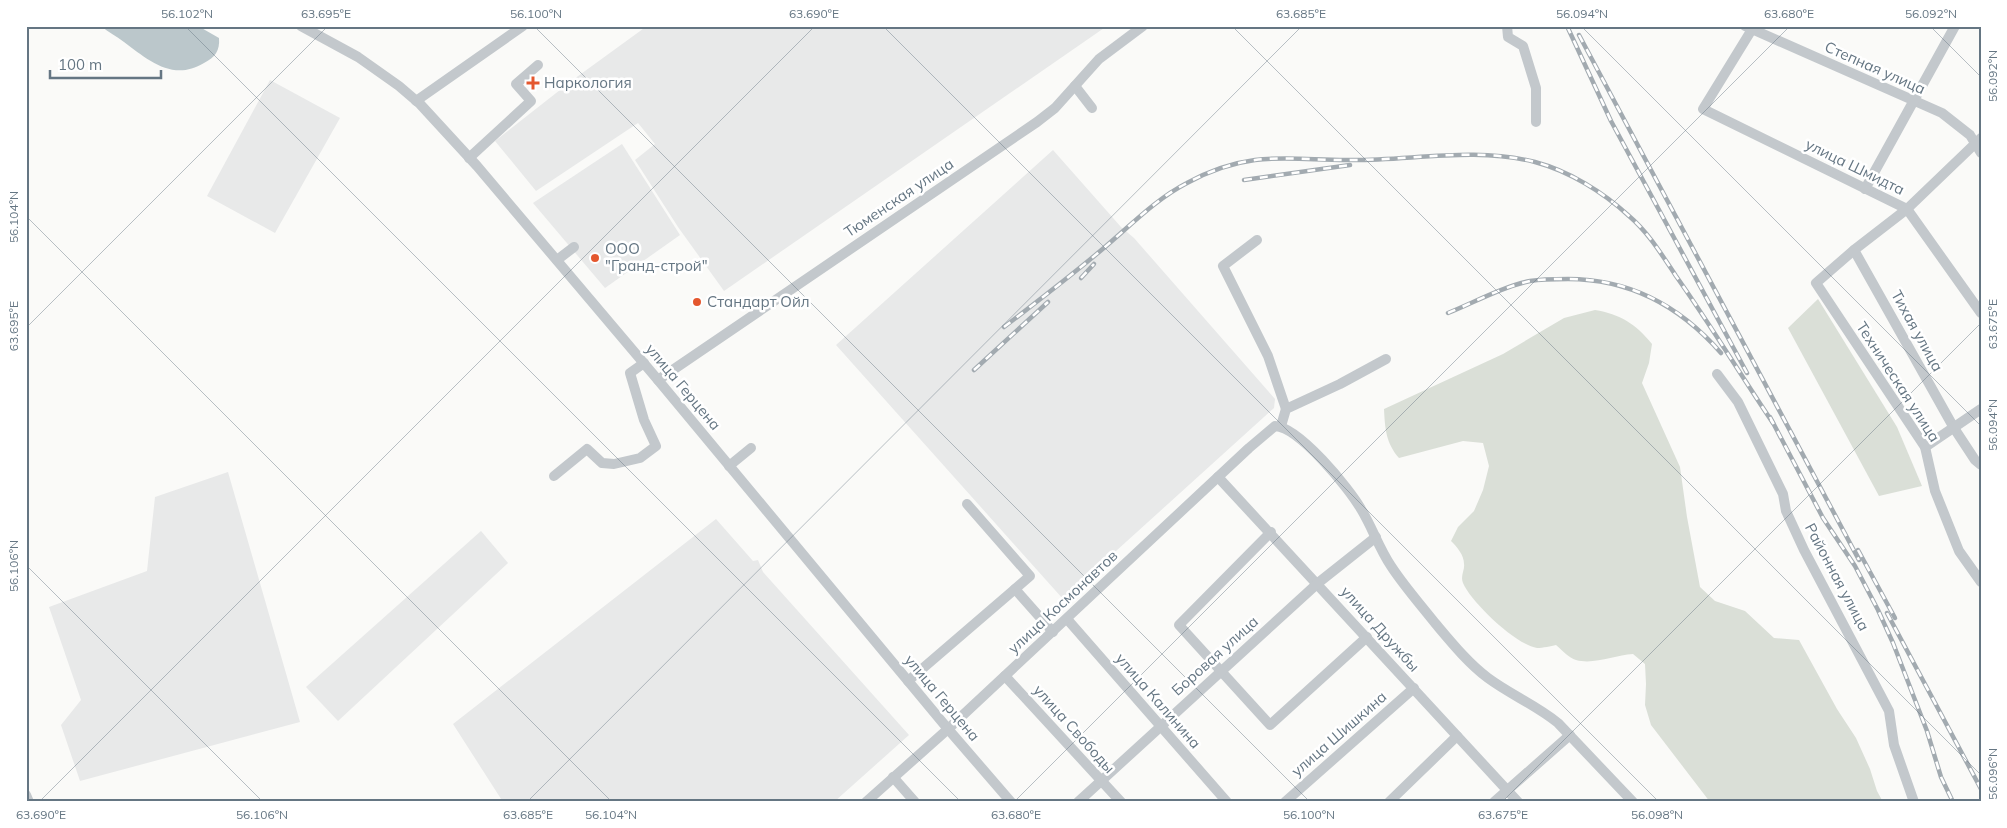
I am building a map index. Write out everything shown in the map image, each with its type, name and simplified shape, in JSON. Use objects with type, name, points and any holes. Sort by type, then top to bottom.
[{"type":"street","name":"улица Герцена","points":[[301,26],[364,61],[399,86],[416,101],[469,158],[644,363],[948,729],[1011,802]]},
{"type":"street","points":[[416,101],[523,26]]},
{"type":"street","name":"Тюменская улица","points":[[658,380],[1030,127],[1055,108],[1099,59],[1143,26]]},
{"type":"street","points":[[1507,26],[1508,38],[1523,46],[1536,88],[1536,122]]},
{"type":"street","points":[[1865,189],[1955,26]]},
{"type":"street","name":"Степная улица","points":[[1751,27],[1950,119],[1978,140],[1981,153]]},
{"type":"street","name":"улица Шмидта","points":[[1751,27],[1703,109],[1907,209],[1981,314]]},
{"type":"street","points":[[469,158],[531,101],[516,84],[538,65]]},
{"type":"street","points":[[1075,86],[1092,108]]},
{"type":"street","points":[[1854,250],[1907,209],[1978,140]]},
{"type":"street","points":[[1257,240],[1223,266],[1268,356],[1286,409],[1281,426],[1302,439],[1348,490],[1364,513],[1390,565],[1469,660],[1498,684],[1545,712],[1570,735],[1633,802]]},
{"type":"street","points":[[557,260],[574,247]]},
{"type":"street","name":"Техническая улица","points":[[1854,250],[1816,283],[1925,447],[1935,491],[1955,542],[1959,551],[1981,582]]},
{"type":"street","name":"Тихая улица","points":[[1854,250],[1954,428],[1975,460],[1981,465]]},
{"type":"street","points":[[1286,409],[1340,384],[1386,359]]},
{"type":"street","points":[[554,476],[587,449],[602,463],[614,464],[640,458],[656,446],[644,420],[630,373],[644,363]]},
{"type":"street","name":"Районная улица","points":[[1718,374],[1738,402],[1784,494],[1786,510],[1804,550],[1889,711],[1894,745],[1914,802]]},
{"type":"street","points":[[1925,447],[1981,409]]},
{"type":"street","name":"улица Космонавтов","points":[[866,802],[1053,632],[1269,429],[1281,426]]},
{"type":"street","points":[[729,466],[751,448]]},
{"type":"street","name":"улица Дружбы","points":[[1218,476],[1518,802]]},
{"type":"street","points":[[908,681],[1030,576],[968,504]]},
{"type":"street","points":[[1271,532],[1179,625],[1220,671],[1270,725],[1367,637]]},
{"type":"street","name":"Боровая улица","points":[[1078,802],[1318,583],[1376,537]]},
{"type":"street","points":[[1015,589],[1053,632]]},
{"type":"street","name":"улица Калинина","points":[[1066,619],[1227,802]]},
{"type":"street","name":"улица Свободы","points":[[1005,676],[1121,802]]},
{"type":"street","name":"улица Шишкина","points":[[1285,802],[1414,688]]},
{"type":"street","points":[[1494,802],[1570,735]]},
{"type":"street","points":[[1389,802],[1457,736]]},
{"type":"street","points":[[893,777],[916,802]]},
{"type":"street","points":[[26,796],[29,802]]},
{"type":"shaded area","points":[[101,26],[198,26],[219,38],[219,47],[214,56],[204,63],[182,70],[171,69],[142,56]]},
{"type":"shaded area","points":[[647,26],[1107,26],[724,291],[678,227],[635,160],[655,144],[638,123],[536,191],[495,141],[574,79]]},
{"type":"shaded area","points":[[270,80],[340,118],[275,233],[207,196]]},
{"type":"shaded area","points":[[622,144],[680,235],[605,288],[533,203]]},
{"type":"shaded area","points":[[1053,150],[1121,227],[1134,238],[1275,399],[1274,408],[1063,599],[836,345]]},
{"type":"shaded area","points":[[1818,299],[1897,427],[1922,486],[1879,496],[1788,328]]},
{"type":"shaded area","points":[[1595,310],[1612,314],[1627,321],[1652,344],[1649,363],[1642,383],[1680,467],[1700,587],[1715,601],[1745,611],[1774,638],[1799,640],[1837,709],[1856,738],[1883,802],[1710,802],[1651,725],[1645,705],[1645,664],[1633,654],[1597,661],[1583,661],[1571,658],[1556,645],[1537,648],[1528,645],[1495,622],[1475,601],[1463,583],[1463,557],[1451,541],[1458,527],[1474,511],[1483,490],[1489,466],[1483,443],[1463,441],[1399,458],[1391,447],[1387,435],[1384,409],[1503,354],[1564,318]]},
{"type":"shaded area","points":[[228,472],[300,722],[80,781],[61,725],[81,700],[49,607],[147,571],[155,497]]},
{"type":"shaded area","points":[[716,519],[753,561],[758,560],[763,572],[909,735],[834,802],[503,802],[453,724]]},
{"type":"shaded area","points":[[481,531],[508,563],[338,721],[306,687]]},
{"type":"railway","points":[[1567,26],[1611,121],[1747,373]]},
{"type":"railway","points":[[1579,35],[1859,560]]},
{"type":"railway","points":[[1004,327],[1080,268],[1165,197],[1176,189],[1220,168],[1246,161],[1267,159],[1354,160],[1445,155],[1490,155],[1535,162],[1560,171],[1597,191],[1636,222],[1649,236],[1701,312],[1773,423]]},
{"type":"railway","points":[[1244,180],[1350,165]]},
{"type":"railway","points":[[1081,278],[1094,264]]},
{"type":"railway","points":[[1448,313],[1499,291],[1530,281],[1544,279],[1591,280],[1613,284],[1653,298],[1689,322],[1721,353]]},
{"type":"railway","points":[[974,370],[1048,302]]},
{"type":"railway","points":[[1770,417],[1823,518],[1855,566],[1878,610],[1893,643],[1927,731],[1941,777],[1953,802]]},
{"type":"railway","points":[[1858,550],[1895,618]]},
{"type":"railway","points":[[1887,613],[1981,789]]},
{"type":"place","name":"Наркология","points":[[533,83]]},
{"type":"place","name":"ООО \"Гранд-строй\"","points":[[595,258]]},
{"type":"place","name":"Стандарт Ойл","points":[[697,302]]}]
